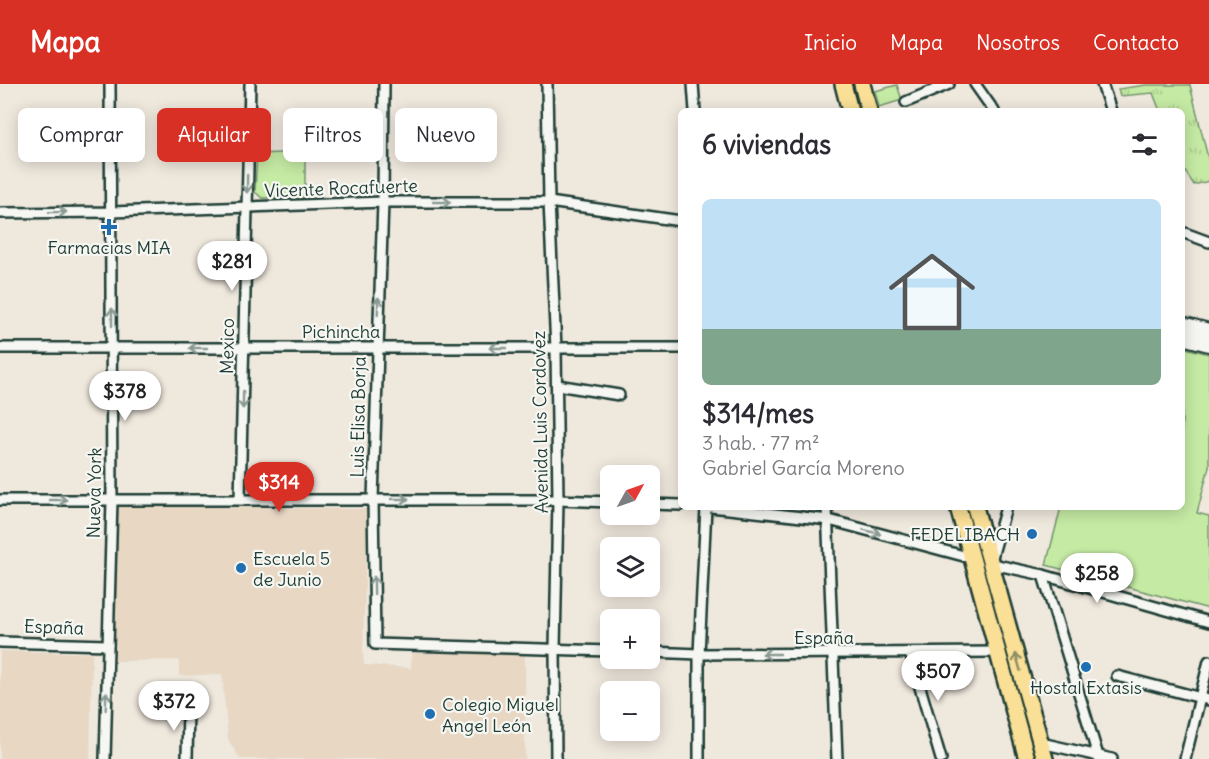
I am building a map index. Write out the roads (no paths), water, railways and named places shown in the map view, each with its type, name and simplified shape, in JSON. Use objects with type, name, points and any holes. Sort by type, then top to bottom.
[{"type":"main road","points":[[843,84],[849,108]]},
{"type":"main road","points":[[862,84],[868,108]]},
{"type":"main road","points":[[1185,325],[1209,331]]},
{"type":"main road","points":[[1185,338],[1209,344]]},
{"type":"main road","points":[[959,510],[1027,759]]},
{"type":"main road","points":[[976,510],[1045,759]]},
{"type":"street","name":"Nueva York","points":[[105,759],[112,500],[110,84]]},
{"type":"street","name":"Mexico","points":[[240,500],[250,84]]},
{"type":"street","name":"Luis Elisa Borja","points":[[384,84],[383,202],[373,499],[375,644],[555,649]]},
{"type":"street","name":"Avenida Luis Cordovez","points":[[547,84],[549,202],[557,385],[556,759]]},
{"type":"street","points":[[693,84],[695,108]]},
{"type":"street","points":[[906,102],[949,84]]},
{"type":"street","points":[[975,84],[992,108]]},
{"type":"street","points":[[1102,84],[1110,108]]},
{"type":"street","name":"Vicente Rocafuerte","points":[[0,213],[111,212],[383,202],[549,202],[678,221]]},
{"type":"street","points":[[1185,233],[1209,242]]},
{"type":"street","name":"Pichincha","points":[[0,348],[678,348]]},
{"type":"street","points":[[557,385],[619,394]]},
{"type":"street","points":[[0,500],[373,499],[600,502]]},
{"type":"street","points":[[660,504],[678,505]]},
{"type":"street","points":[[699,759],[699,654],[706,510]]},
{"type":"street","points":[[738,510],[829,520],[972,559],[1043,575],[1209,622]]},
{"type":"street","points":[[827,510],[837,759]]},
{"type":"street","points":[[990,563],[1005,510]]},
{"type":"street","points":[[1043,575],[1099,757]]},
{"type":"street","name":"España","points":[[0,642],[108,645]]},
{"type":"street","points":[[555,649],[600,651]]},
{"type":"street","name":"España","points":[[660,652],[998,652]]},
{"type":"street","points":[[910,653],[941,759]]},
{"type":"street","points":[[1185,759],[1204,699],[1209,661]]},
{"type":"street","points":[[1117,676],[1204,699]]},
{"type":"street","points":[[187,759],[188,706]]},
{"type":"street","points":[[1041,743],[1112,759]]},
{"type":"place","name":"Farmacias MIA","points":[[109,227]]},
{"type":"place","name":"FEDELIBACH","points":[[1032,534]]},
{"type":"place","name":"Escuela 5 de Junio","points":[[241,568]]},
{"type":"place","name":"Hostal Extasis","points":[[1086,667]]},
{"type":"place","name":"Colegio Miguel Angel León","points":[[430,714]]}]
